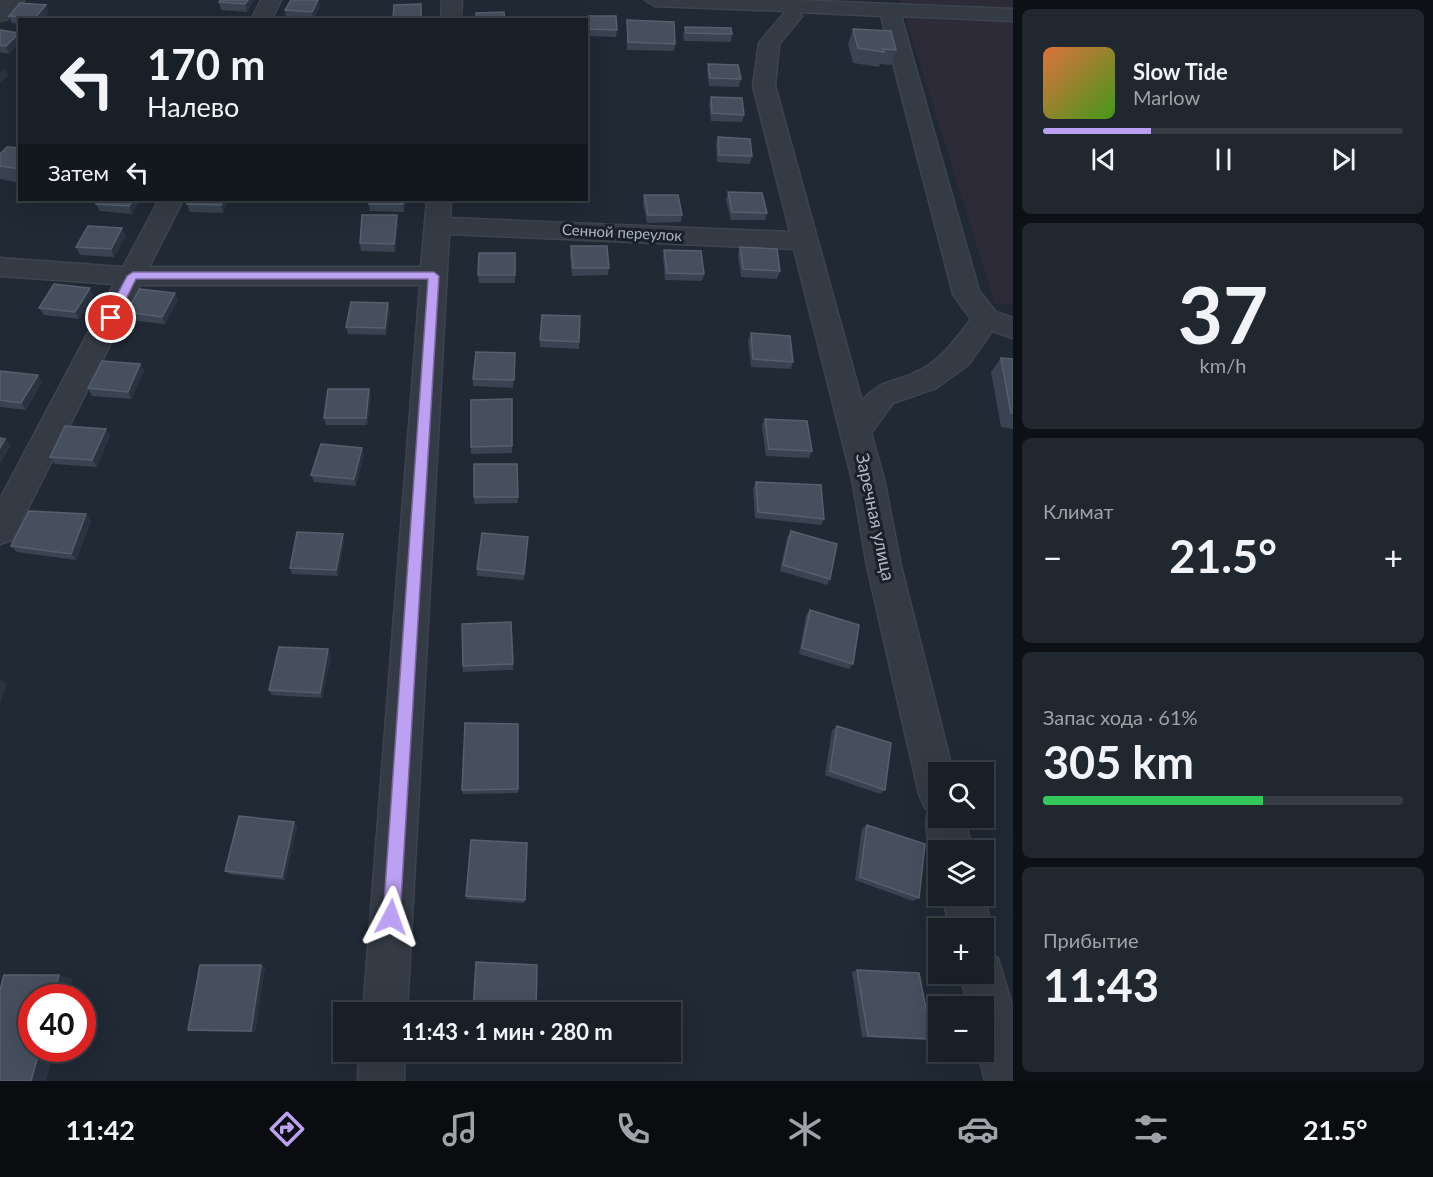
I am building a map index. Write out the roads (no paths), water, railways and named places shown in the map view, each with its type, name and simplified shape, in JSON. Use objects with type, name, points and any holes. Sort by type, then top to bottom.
[{"type":"street","points":[[0,15],[14,0]]},
{"type":"street","points":[[262,18],[271,0]]},
{"type":"street","points":[[451,18],[452,0]]},
{"type":"street","points":[[656,0],[838,4],[889,10],[1013,15]]},
{"type":"street","points":[[769,4],[815,28]]},
{"type":"street","points":[[889,10],[884,32],[966,294],[986,319],[1013,328]]},
{"type":"street","name":"Заречная улица","points":[[792,16],[769,43],[764,86],[856,430],[868,479],[884,566],[931,762]]},
{"type":"street","points":[[0,530],[170,201]]},
{"type":"street","points":[[386,1002],[438,212]]},
{"type":"street","name":"Сенной переулок","points":[[438,212],[807,241]]},
{"type":"street","points":[[0,267],[133,276],[434,276]]},
{"type":"street","points":[[856,430],[883,395],[926,380],[959,357],[986,319]]},
{"type":"street","points":[[984,984],[1008,1081]]},
{"type":"street","points":[[381,1081],[382,1062]]}]
